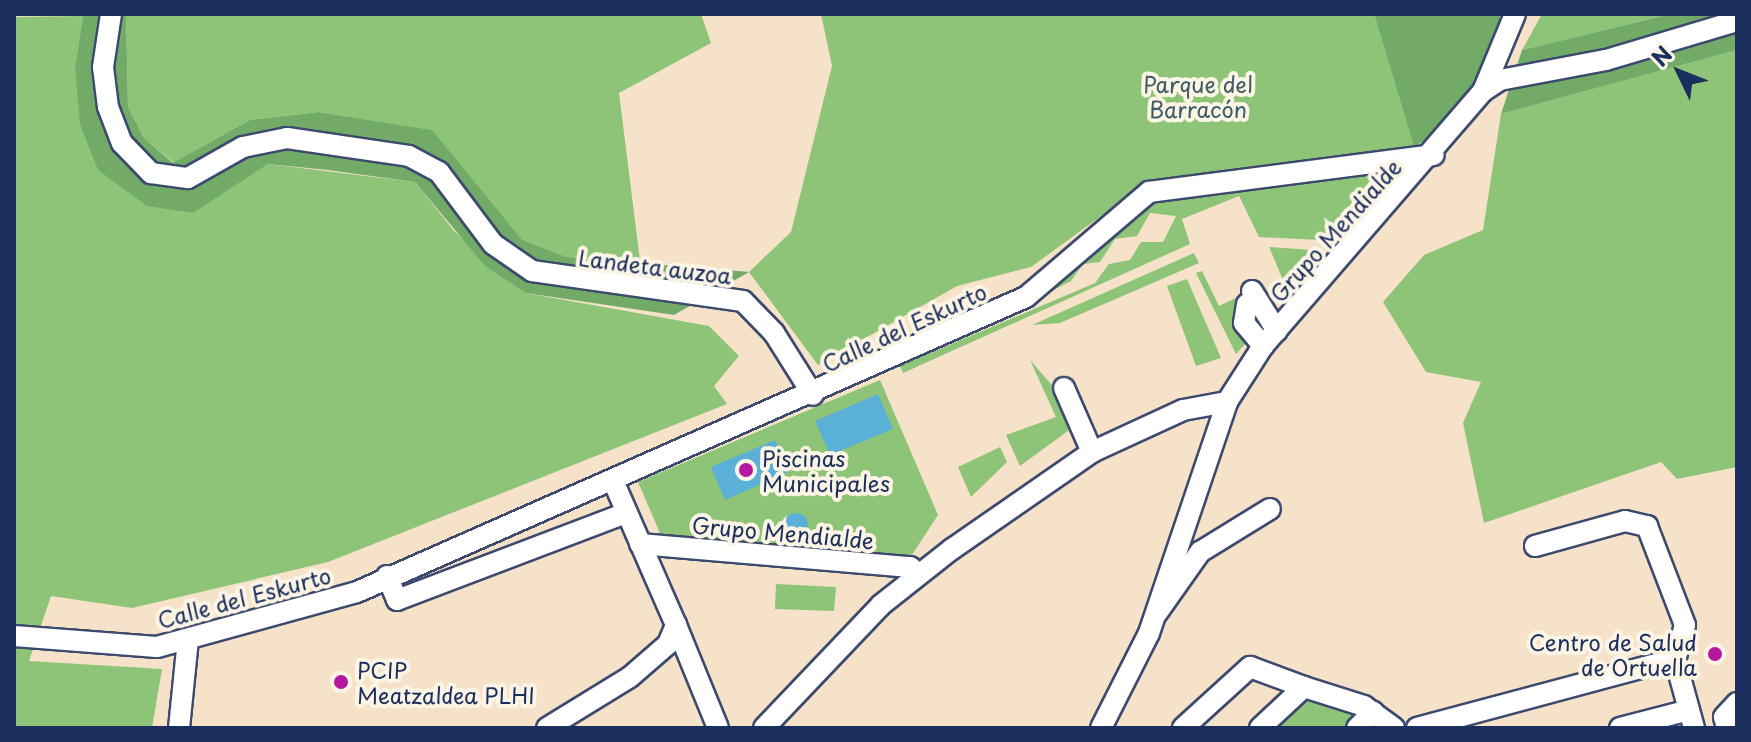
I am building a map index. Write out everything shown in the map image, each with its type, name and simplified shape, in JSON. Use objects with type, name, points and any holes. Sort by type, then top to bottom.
[{"type":"street","name":"Landeta auzoa","points":[[111,14],[103,67],[108,107],[122,143],[151,173],[188,178],[243,147],[287,138],[409,156],[449,182],[493,244],[532,271],[743,301],[774,333],[813,395]]},
{"type":"street","name":"Grupo Mendialde","points":[[1101,728],[1157,613],[1227,402],[1270,338],[1434,155],[1483,91],[1515,14]]},
{"type":"street","points":[[1483,91],[1500,80],[1606,60],[1737,21]]},
{"type":"street","name":"Calle del Eskurto","points":[[14,636],[140,647],[188,640],[387,576],[614,483],[1026,297],[1149,192],[1434,155]]},
{"type":"street","points":[[1250,297],[1244,323],[1270,338]]},
{"type":"street","points":[[1064,388],[1092,452]]},
{"type":"street","points":[[764,728],[919,574],[1092,452],[1183,410],[1227,402]]},
{"type":"street","points":[[614,483],[676,625],[686,662],[718,728]]},
{"type":"street","points":[[1157,613],[1200,552],[1270,509]]},
{"type":"street","points":[[387,576],[397,600],[626,513]]},
{"type":"street","points":[[1535,546],[1625,521],[1647,526],[1685,625],[1675,659],[1692,719],[1620,728]]},
{"type":"street","name":"Grupo Mendialde","points":[[640,544],[910,567],[919,574]]},
{"type":"street","points":[[547,728],[595,703],[660,651],[676,625]]},
{"type":"street","points":[[179,728],[188,640]]},
{"type":"street","points":[[660,651],[686,662]]},
{"type":"street","points":[[1417,728],[1675,659]]},
{"type":"street","points":[[1183,728],[1250,667],[1373,712],[1394,728]]},
{"type":"street","points":[[1260,728],[1304,687]]},
{"type":"street","points":[[1727,728],[1724,717],[1737,703]]},
{"type":"street","points":[[1357,728],[1373,712]]},
{"type":"green space","points":[[14,14],[126,14],[128,107],[144,138],[173,163],[250,120],[319,112],[432,130],[522,240],[567,257],[749,272],[674,315],[526,293],[485,266],[415,182],[328,170],[268,164],[193,213],[147,206],[98,170],[80,124],[75,67],[83,16]]},
{"type":"green space","points":[[126,14],[701,14],[711,43],[619,93],[640,261],[567,257],[521,240],[431,130],[319,112],[250,120],[174,163],[144,138],[128,107]]},
{"type":"green space","name":"Parque del Barracón","points":[[821,14],[1374,14],[1414,147],[1141,187],[1031,267],[957,286],[818,365],[749,272],[791,232],[832,66]]},
{"type":"green space","points":[[1374,14],[1499,14],[1502,25],[1484,69],[1436,133],[1414,147]]},
{"type":"green space","points":[[1542,14],[1671,14],[1522,50]]},
{"type":"green space","points":[[1671,14],[1737,14],[1737,50],[1501,114],[1522,50]]},
{"type":"green space","points":[[83,16],[75,67],[98,170],[238,182],[268,164],[415,182],[454,231],[526,293],[709,326],[739,356],[714,386],[727,404],[328,562],[132,608],[51,596],[29,661],[162,669],[152,728],[14,728],[14,17]]},
{"type":"green space","points":[[1737,50],[1737,467],[1677,479],[1661,462],[1484,523],[1463,423],[1481,382],[1426,372],[1383,302],[1424,255],[1483,230],[1501,114]]},
{"type":"green space","points":[[1402,169],[1373,178],[1320,240],[1259,237],[1239,196],[1182,219],[1190,244],[903,373],[900,366],[1095,283],[1109,264],[1130,260],[1141,242],[1163,242],[1176,216],[1150,213],[1137,236],[1115,239],[1100,262],[1083,264],[1071,281],[1033,301],[1150,202]]},
{"type":"green space","points":[[1269,247],[1312,250],[1284,282]]},
{"type":"green space","points":[[1194,253],[1199,263],[1060,323],[1032,325]]},
{"type":"green space","points":[[1202,271],[1219,306],[1242,295],[1237,307],[1247,342],[1236,354],[1196,273]]},
{"type":"green space","points":[[1187,279],[1221,358],[1196,366],[1167,286]]},
{"type":"green space","points":[[1030,360],[1057,391],[1072,428],[1020,466],[1006,435],[1056,417]]},
{"type":"green space","points":[[880,380],[938,515],[908,561],[663,540],[638,482]]},
{"type":"green space","points":[[1000,447],[1007,462],[971,497],[958,467]]},
{"type":"green space","points":[[776,584],[836,587],[834,611],[775,609]]},
{"type":"green space","points":[[1298,696],[1353,711],[1374,728],[1265,728]]},
{"type":"water","points":[[878,394],[893,429],[830,455],[815,421]]},
{"type":"water","points":[[775,440],[788,472],[725,500],[711,467]]},
{"type":"water","points":[[796,513],[807,520],[808,525],[801,536],[796,537],[785,530],[784,525],[791,514]]},
{"type":"place","name":"Piscinas Municipales","points":[[746,470]]},
{"type":"place","name":"Centro de Salud de Ortuella","points":[[1715,654]]},
{"type":"place","name":"PCIP Meatzaldea PLHI","points":[[341,682]]}]
